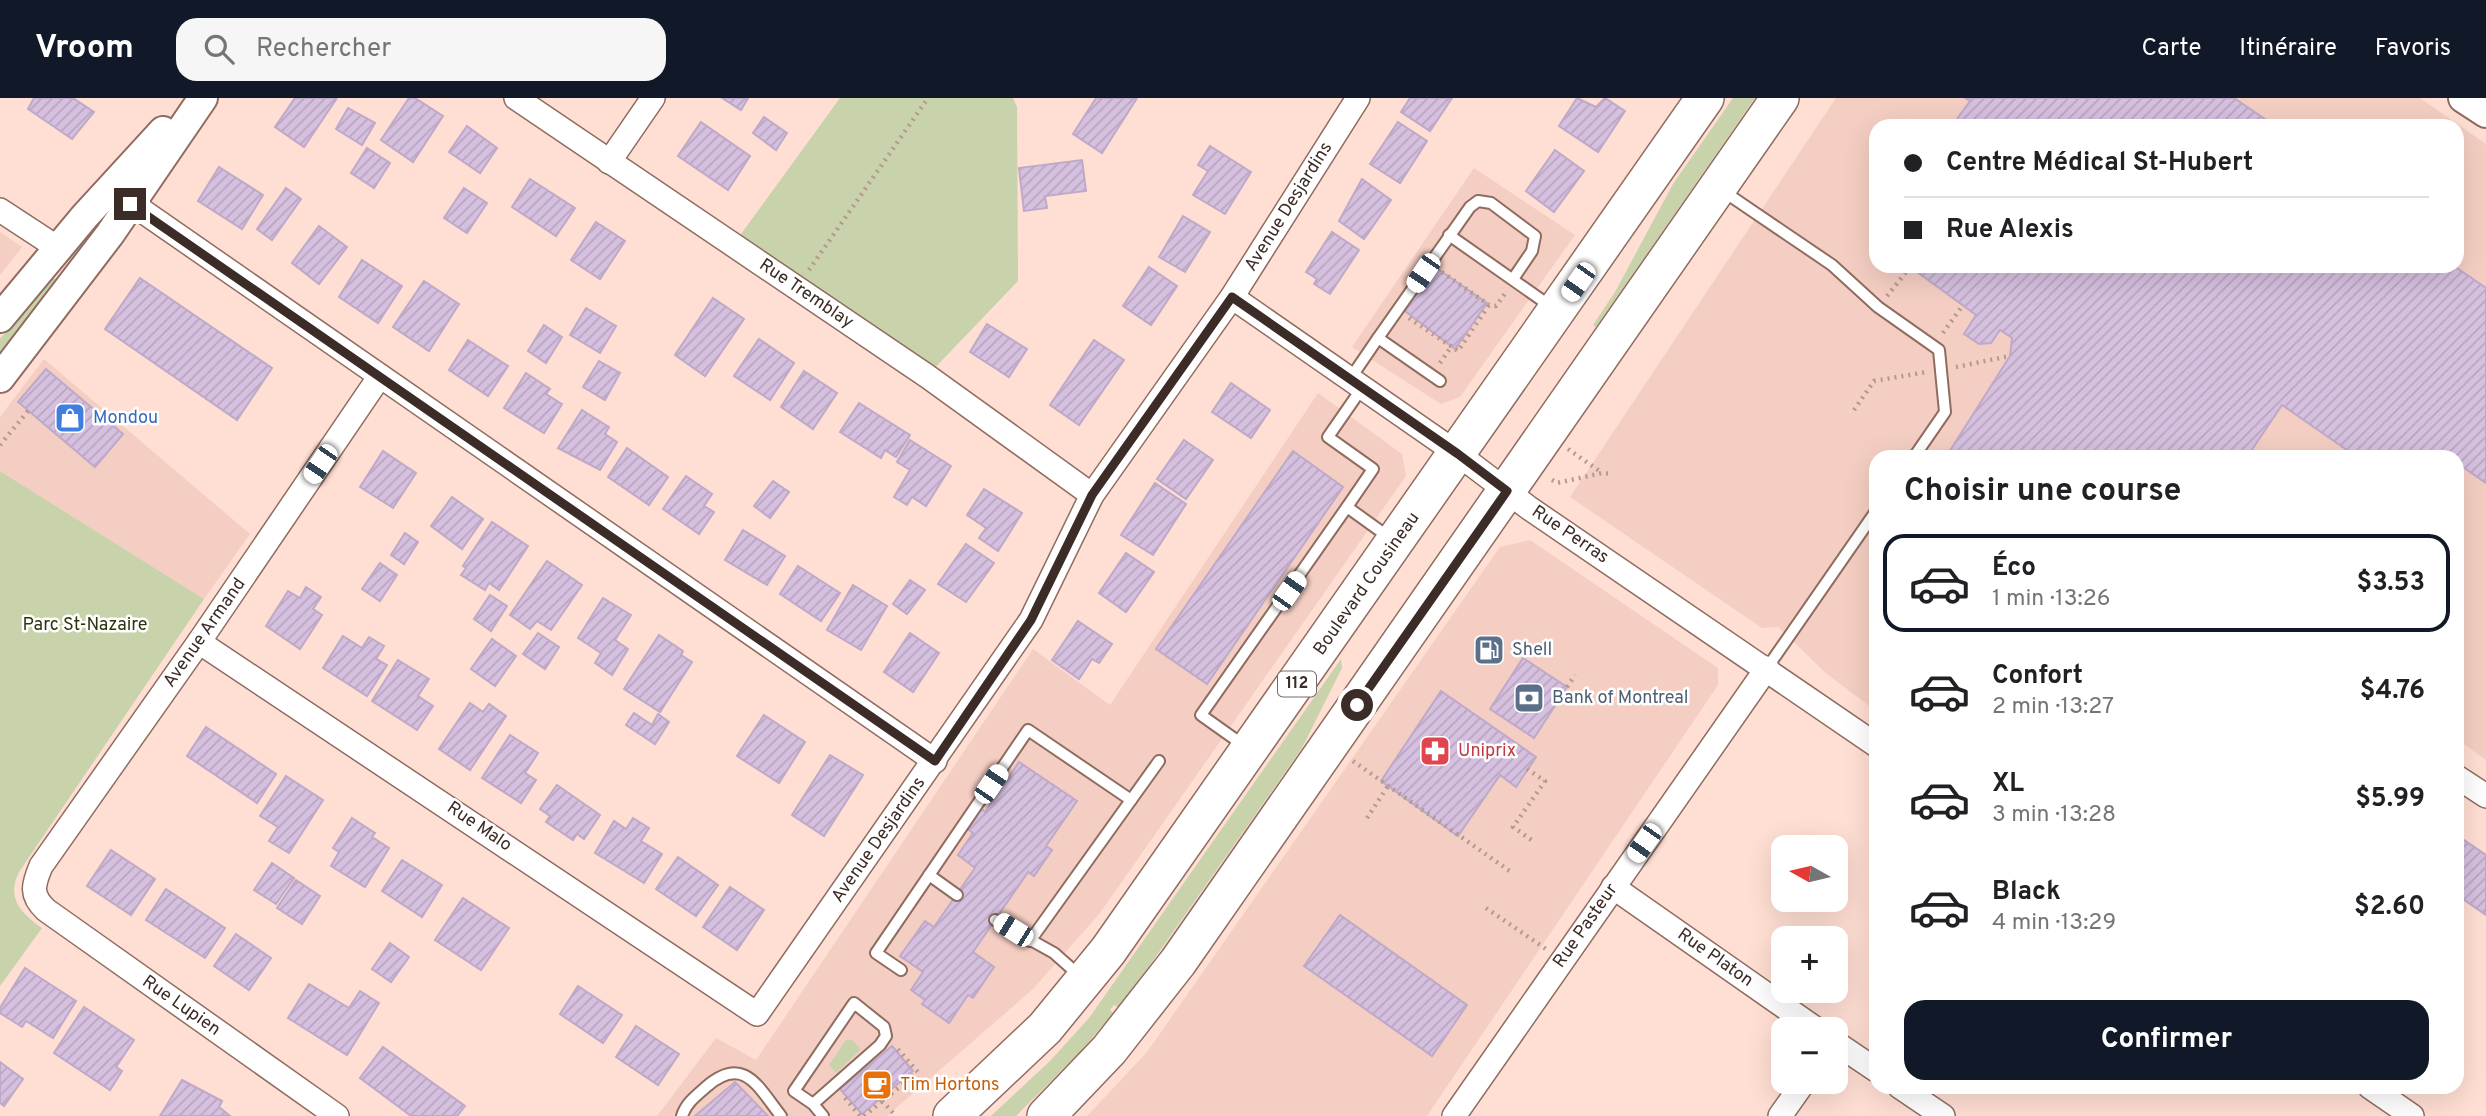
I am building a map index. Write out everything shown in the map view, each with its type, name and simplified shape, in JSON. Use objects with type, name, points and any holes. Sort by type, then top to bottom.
[{"type":"main road","name":"Boulevard Cousineau","points":[[952,1116],[1037,1036],[1086,981],[1251,750],[1705,98]]},
{"type":"main road","points":[[1046,1116],[1109,1051],[1178,962],[1780,98]]},
{"type":"street","points":[[0,378],[120,196],[194,98]]},
{"type":"street","points":[[0,318],[58,248],[120,196],[202,98]]},
{"type":"street","name":"Rue Tremblay","points":[[516,98],[927,376],[1092,495]]},
{"type":"street","points":[[609,162],[653,98]]},
{"type":"street","name":"Avenue Desjardins","points":[[757,1014],[1031,620],[1092,495],[1232,297],[1358,98]]},
{"type":"street","points":[[2463,98],[2486,113]]},
{"type":"street","points":[[120,196],[935,761]]},
{"type":"street","points":[[0,210],[58,248]]},
{"type":"street","name":"Rue Perras","points":[[1232,297],[1507,491],[1869,740]]},
{"type":"street","name":"Avenue Armand","points":[[33,891],[41,866],[199,642],[380,376]]},
{"type":"street","name":"Rue Malo","points":[[199,642],[757,1014]]},
{"type":"street","name":"Rue Pasteur","points":[[1454,1116],[1767,668]]},
{"type":"street","points":[[2464,782],[2486,796]]},
{"type":"street","name":"Rue Platon","points":[[1613,887],[1799,1017]]},
{"type":"street","name":"Rue Lupien","points":[[33,891],[36,901],[46,910],[337,1116]]},
{"type":"street","points":[[1848,1051],[1869,1065]]},
{"type":"street","points":[[1780,1116],[1796,1094]]},
{"type":"street","points":[[1910,1094],[1943,1116]]},
{"type":"street","points":[[2380,1094],[2412,1116]]},
{"type":"lane","points":[[1718,188],[1832,265],[1878,307],[1939,350],[1945,412],[1919,450]]},
{"type":"lane","points":[[1251,750],[1201,715],[1373,469],[1328,437],[1378,338],[1473,203],[1482,200],[1491,203],[1535,236],[1532,251],[1513,279]]},
{"type":"lane","points":[[1449,235],[1558,311]]},
{"type":"lane","points":[[1378,338],[1440,381]]},
{"type":"lane","points":[[1348,507],[1396,542]]},
{"type":"lane","points":[[1767,668],[1869,521]]},
{"type":"lane","points":[[901,970],[876,953],[1028,730],[1131,800]]},
{"type":"lane","points":[[1030,942],[1159,761]]},
{"type":"lane","points":[[929,875],[957,895]]},
{"type":"lane","points":[[996,920],[1030,942],[1054,953],[1086,981]]},
{"type":"lane","points":[[813,1104],[880,1045],[886,1036],[884,1027],[854,1003],[794,1091],[813,1104],[823,1116]]},
{"type":"lane","points":[[682,1116],[686,1105],[712,1082],[727,1073],[735,1072],[748,1076],[781,1116]]},
{"type":"path","points":[[795,287],[844,223],[883,159],[928,98]]},
{"type":"path","points":[[1406,315],[1458,351],[1489,305],[1436,268]]},
{"type":"path","points":[[1878,307],[1905,273]]},
{"type":"path","points":[[1933,346],[1963,305]]},
{"type":"path","points":[[1447,353],[1451,347]]},
{"type":"path","points":[[1854,410],[1874,381],[2010,356]]},
{"type":"path","points":[[0,444],[28,411]]},
{"type":"path","points":[[1565,448],[1602,473]]},
{"type":"path","points":[[1552,480],[1557,482],[1602,473],[1612,474]]},
{"type":"path","points":[[1567,687],[1575,675]]},
{"type":"path","points":[[1350,758],[1511,872]]},
{"type":"path","points":[[1527,769],[1545,781],[1513,827],[1533,841]]},
{"type":"path","points":[[1367,818],[1388,786]]},
{"type":"path","points":[[1486,908],[1563,960]]},
{"type":"path","points":[[839,1090],[862,1116],[882,1101],[918,1072],[896,1046]]},
{"type":"path","points":[[882,1101],[896,1116]]},
{"type":"shaded area","points":[[1836,98],[2420,98],[2450,119],[1869,119],[1869,273],[2464,273],[2464,129],[2486,144],[2486,760],[2464,744],[2464,450],[1869,450],[1869,706],[1827,674],[1778,627],[1762,628],[1570,497]]},
{"type":"shaded area","points":[[1474,168],[1575,235],[1460,397],[1441,404],[1352,347]]},
{"type":"shaded area","points":[[0,232],[22,247],[0,275]]},
{"type":"shaded area","points":[[44,359],[250,534],[204,599],[0,471],[0,417]]},
{"type":"shaded area","points":[[1318,393],[1402,454],[1406,476],[1100,913],[1033,989],[887,1116],[657,1116],[716,1038],[756,1060],[1033,649],[1110,705]]},
{"type":"shaded area","points":[[1530,540],[1718,668],[1718,685],[1427,1116],[1087,1116],[1147,1052],[1500,547]]},
{"type":"green space","points":[[840,98],[1013,98],[1017,107],[1018,281],[927,376],[733,245]]},
{"type":"green space","points":[[1733,98],[1755,98],[1596,327],[1593,325],[1615,292],[1673,184]]},
{"type":"green space","points":[[50,276],[59,282],[0,359],[0,339]]},
{"type":"green space","name":"Parc St-Nazaire","points":[[0,471],[204,599],[19,872],[15,881],[15,897],[22,911],[42,928],[0,986]]},
{"type":"green space","points":[[1341,659],[1342,668],[1302,748],[1138,982],[1118,1007],[1114,1005],[1110,1010],[1113,1013],[1082,1050],[1016,1116],[991,1116],[1050,1061],[1089,1018]]},
{"type":"green space","points":[[846,1040],[852,1040],[861,1049],[836,1073],[829,1065]]},
{"type":"building","points":[[34,98],[73,98],[94,112],[72,139],[28,109]]},
{"type":"building","points":[[295,98],[337,98],[304,147],[275,127]]},
{"type":"building","points":[[409,98],[415,98],[443,116],[413,162],[381,140]]},
{"type":"building","points":[[722,98],[748,98],[741,110]]},
{"type":"building","points":[[1096,98],[1137,98],[1102,153],[1073,134]]},
{"type":"building","points":[[1410,98],[1452,98],[1430,131],[1401,112]]},
{"type":"building","points":[[1577,98],[1596,107],[1605,98],[1625,111],[1598,152],[1559,126]]},
{"type":"building","points":[[1965,98],[2234,98],[2265,119],[1957,119],[1970,101]]},
{"type":"building","points":[[348,108],[375,123],[362,145],[336,129]]},
{"type":"building","points":[[764,117],[787,133],[776,150],[753,133]]},
{"type":"building","points":[[701,122],[750,156],[728,190],[678,156]]},
{"type":"building","points":[[1398,122],[1427,141],[1400,183],[1370,164]]},
{"type":"building","points":[[467,126],[497,148],[480,173],[449,152]]},
{"type":"building","points":[[1210,146],[1251,172],[1225,214],[1193,195],[1208,171],[1198,165]]},
{"type":"building","points":[[367,148],[390,163],[374,188],[351,173]]},
{"type":"building","points":[[1555,150],[1584,171],[1554,212],[1526,191]]},
{"type":"building","points":[[1082,160],[1086,191],[1045,196],[1047,208],[1024,211],[1019,168]]},
{"type":"building","points":[[219,167],[263,195],[242,229],[198,201]]},
{"type":"building","points":[[530,179],[575,208],[556,236],[512,207]]},
{"type":"building","points":[[1362,179],[1391,200],[1364,239],[1339,221]]},
{"type":"building","points":[[286,188],[301,199],[272,240],[257,229]]},
{"type":"building","points":[[464,188],[487,203],[467,233],[444,218]]},
{"type":"building","points":[[1183,216],[1210,232],[1185,272],[1159,257]]},
{"type":"building","points":[[596,222],[625,241],[600,279],[571,260]]},
{"type":"building","points":[[319,226],[347,247],[319,284],[292,263]]},
{"type":"building","points":[[1332,232],[1359,250],[1330,294],[1314,284],[1317,279],[1306,272]]},
{"type":"building","points":[[362,260],[402,286],[378,323],[339,297]]},
{"type":"building","points":[[1149,267],[1177,286],[1151,325],[1123,306]]},
{"type":"building","points":[[1435,267],[1487,303],[1455,349],[1405,311]]},
{"type":"building","points":[[1919,273],[2464,273],[2486,288],[2486,483],[2464,468],[2464,450],[2347,450],[2282,405],[2252,450],[1950,450],[2010,356],[2012,338],[2000,330],[1991,343],[1979,344],[1964,334],[1976,315]]},
{"type":"building","points":[[140,278],[272,368],[237,420],[105,329]]},
{"type":"building","points":[[424,281],[459,304],[429,351],[393,327]]},
{"type":"building","points":[[713,298],[744,319],[705,376],[675,355]]},
{"type":"building","points":[[586,308],[616,326],[600,353],[570,335]]},
{"type":"building","points":[[987,324],[1027,349],[1009,377],[970,352]]},
{"type":"building","points":[[544,325],[562,337],[546,363],[528,351]]},
{"type":"building","points":[[759,339],[794,363],[770,400],[734,376]]},
{"type":"building","points":[[468,340],[508,366],[488,396],[449,370]]},
{"type":"building","points":[[1094,340],[1124,360],[1079,425],[1050,405]]},
{"type":"building","points":[[599,361],[620,373],[605,400],[583,387]]},
{"type":"building","points":[[46,369],[123,434],[95,467],[18,402]]},
{"type":"building","points":[[804,371],[837,393],[813,429],[781,407]]},
{"type":"building","points":[[526,373],[550,389],[546,394],[562,404],[544,433],[504,408]]},
{"type":"building","points":[[1231,383],[1270,410],[1251,438],[1212,412]]},
{"type":"building","points":[[859,403],[910,435],[896,457],[885,450],[881,458],[840,432]]},
{"type":"building","points":[[582,410],[609,427],[605,434],[617,442],[600,470],[558,448]]},
{"type":"building","points":[[910,440],[951,466],[926,506],[912,497],[907,505],[894,497],[910,470],[897,462]]},
{"type":"building","points":[[1184,440],[1213,460],[1186,499],[1157,479]]},
{"type":"building","points":[[627,448],[668,477],[649,505],[608,477]]},
{"type":"building","points":[[383,451],[416,473],[393,508],[360,487]]},
{"type":"building","points":[[1293,451],[1343,487],[1207,684],[1156,649]]},
{"type":"building","points":[[686,476],[712,494],[704,506],[714,512],[699,534],[663,509]]},
{"type":"building","points":[[773,481],[789,492],[770,518],[754,506]]},
{"type":"building","points":[[1155,483],[1186,504],[1153,555],[1121,535]]},
{"type":"building","points":[[984,489],[1022,513],[998,551],[979,538],[986,528],[967,515]]},
{"type":"building","points":[[452,497],[483,519],[462,549],[431,526]]},
{"type":"building","points":[[492,522],[528,546],[499,590],[489,583],[485,590],[461,575],[466,568],[463,566]]},
{"type":"building","points":[[743,530],[785,556],[767,585],[725,560]]},
{"type":"building","points":[[405,533],[418,542],[404,564],[391,555]]},
{"type":"building","points":[[966,544],[994,563],[966,602],[938,584]]},
{"type":"building","points":[[1126,553],[1154,572],[1126,612],[1099,593]]},
{"type":"building","points":[[547,561],[582,585],[551,630],[537,621],[530,629],[510,615]]},
{"type":"building","points":[[380,563],[397,575],[380,601],[362,589]]},
{"type":"building","points":[[798,566],[840,593],[821,621],[780,594]]},
{"type":"building","points":[[910,580],[925,590],[907,614],[893,604]]},
{"type":"building","points":[[853,585],[887,606],[861,650],[827,630]]},
{"type":"building","points":[[306,587],[321,597],[313,609],[322,615],[300,649],[266,626],[288,591],[300,598]]},
{"type":"building","points":[[490,595],[507,606],[491,631],[474,619]]},
{"type":"building","points":[[603,598],[631,615],[615,640],[628,649],[612,675],[595,663],[601,653],[578,638]]},
{"type":"building","points":[[1078,621],[1112,644],[1099,663],[1092,659],[1079,679],[1052,660]]},
{"type":"building","points":[[538,633],[559,647],[545,669],[523,654]]},
{"type":"building","points":[[910,633],[939,653],[913,692],[884,672]]},
{"type":"building","points":[[659,635],[683,651],[681,655],[692,662],[660,712],[624,689]]},
{"type":"building","points":[[343,636],[362,648],[369,637],[384,646],[376,659],[387,665],[367,696],[323,668]]},
{"type":"building","points":[[492,639],[516,656],[495,686],[471,669]]},
{"type":"building","name":"Bank of Montreal","points":[[1523,658],[1567,687],[1534,738],[1490,709]]},
{"type":"building","points":[[398,660],[429,679],[418,696],[433,706],[417,730],[372,701]]},
{"type":"building","points":[[1441,691],[1536,757],[1516,787],[1500,775],[1458,836],[1381,781]]},
{"type":"building","points":[[470,703],[483,712],[489,704],[506,716],[470,770],[439,749]]},
{"type":"building","points":[[634,713],[652,725],[658,714],[669,722],[655,744],[626,725]]},
{"type":"building","points":[[764,715],[805,742],[779,783],[737,756]]},
{"type":"building","points":[[206,727],[276,774],[257,803],[187,756]]},
{"type":"building","points":[[510,735],[538,753],[525,773],[536,780],[521,803],[482,778]]},
{"type":"building","points":[[830,755],[863,775],[824,836],[792,815]]},
{"type":"building","points":[[1019,762],[1077,801],[1046,846],[1052,850],[1034,876],[1028,872],[973,952],[994,967],[973,998],[968,995],[949,1023],[922,1004],[925,1000],[911,990],[923,972],[900,956],[925,921],[934,927],[975,868],[958,855],[973,833],[966,828],[980,808],[985,812]]},
{"type":"building","points":[[286,776],[323,800],[289,853],[269,841],[278,827],[260,816]]},
{"type":"building","points":[[557,785],[600,815],[584,839],[577,834],[573,840],[546,822],[550,816],[540,809]]},
{"type":"building","points":[[352,818],[375,833],[372,837],[389,848],[365,887],[331,866],[339,852],[333,848]]},
{"type":"building","points":[[633,818],[649,828],[641,841],[662,854],[644,883],[595,853],[614,821],[626,829]]},
{"type":"building","points":[[2464,840],[2486,855],[2486,915],[2464,900]]},
{"type":"building","points":[[111,850],[155,879],[131,915],[87,886]]},
{"type":"building","points":[[678,857],[718,885],[696,916],[656,889]]},
{"type":"building","points":[[402,860],[442,885],[422,917],[382,891]]},
{"type":"building","points":[[272,863],[294,878],[276,904],[254,890]]},
{"type":"building","points":[[296,880],[320,896],[302,924],[277,908]]},
{"type":"building","points":[[730,887],[764,910],[737,950],[703,927]]},
{"type":"building","points":[[166,889],[225,928],[205,958],[146,920]]},
{"type":"building","points":[[463,898],[509,928],[481,970],[435,940]]},
{"type":"building","points":[[1340,915],[1467,1005],[1432,1056],[1304,966]]},
{"type":"building","points":[[236,934],[271,958],[249,990],[214,966]]},
{"type":"building","points":[[390,943],[409,957],[391,982],[372,969]]},
{"type":"building","points":[[25,968],[76,1001],[53,1038],[26,1021],[22,1027],[0,1013],[0,1008]]},
{"type":"building","points":[[309,984],[349,1008],[360,991],[379,1003],[347,1055],[288,1018]]},
{"type":"building","points":[[578,986],[622,1015],[603,1043],[560,1014]]},
{"type":"building","points":[[84,1007],[134,1040],[116,1067],[122,1071],[110,1090],[54,1053]]},
{"type":"building","points":[[636,1026],[679,1054],[658,1085],[616,1057]]},
{"type":"building","points":[[892,1046],[913,1071],[862,1114],[840,1089]]},
{"type":"building","points":[[383,1047],[465,1106],[457,1116],[411,1116],[360,1078]]},
{"type":"building","points":[[0,1062],[23,1079],[4,1106],[0,1103]]},
{"type":"building","points":[[182,1080],[222,1101],[219,1107],[230,1116],[160,1116]]},
{"type":"building","points":[[735,1082],[768,1116],[695,1116]]},
{"type":"place","name":"Mondou","points":[[70,418]]},
{"type":"place","name":"Shell","points":[[1489,650]]},
{"type":"place","name":"Bank of Montreal","points":[[1529,698]]},
{"type":"place","name":"Uniprix","points":[[1435,751]]},
{"type":"place","name":"Tim Hortons","points":[[877,1085]]},
{"type":"route","points":[[130,204],[935,761],[1031,620],[1092,495],[1232,297],[1507,491],[1357,705]]}]
